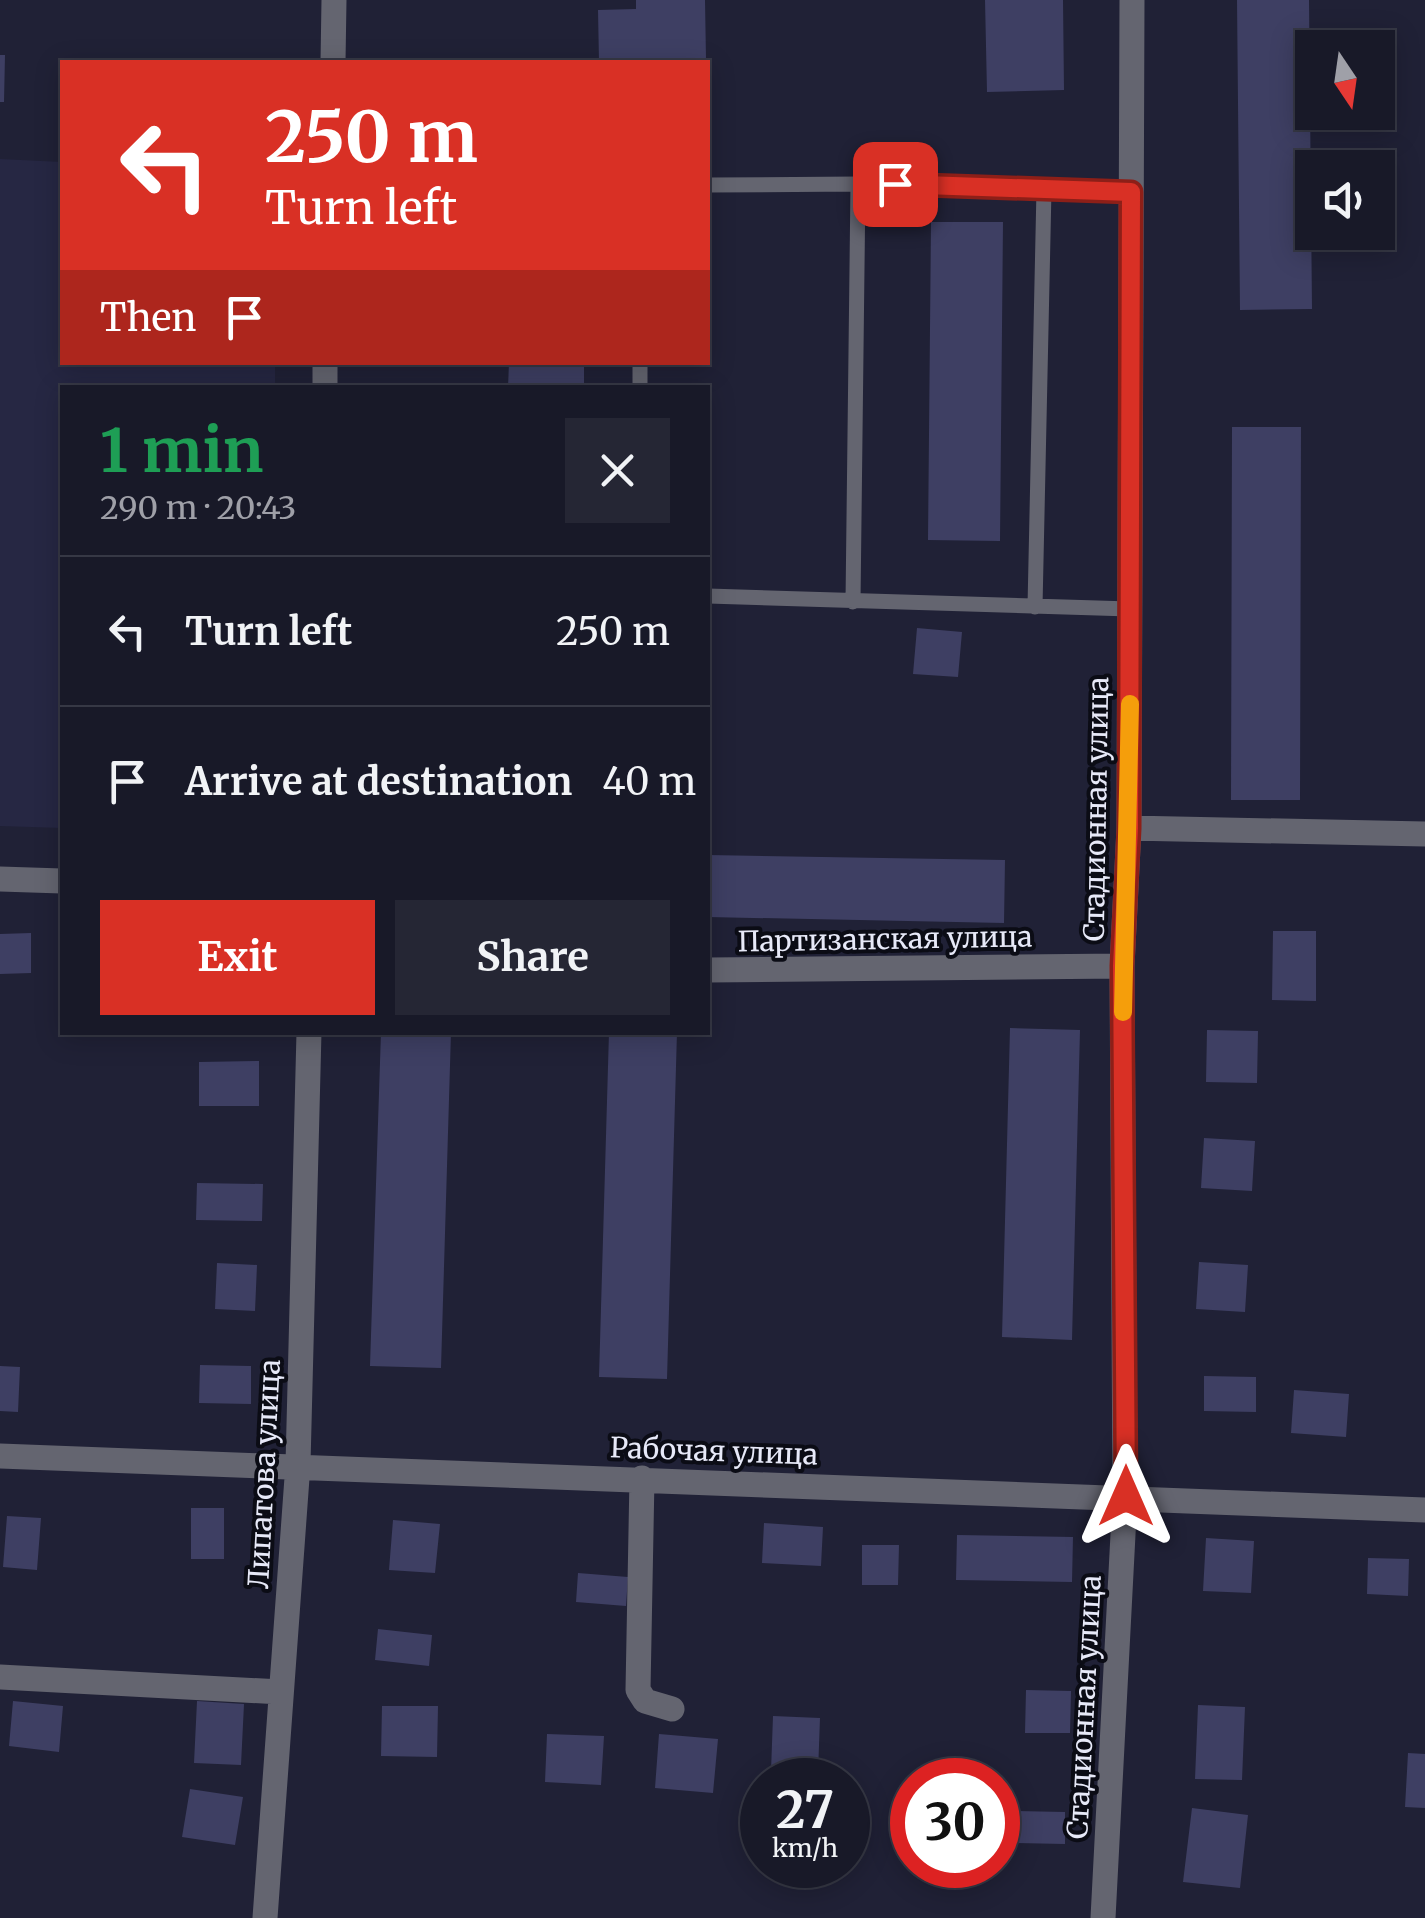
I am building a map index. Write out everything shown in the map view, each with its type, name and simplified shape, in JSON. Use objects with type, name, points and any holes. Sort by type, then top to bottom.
[{"type":"street","points":[[333,60],[334,0]]},
{"type":"street","name":"Стадионная улица","points":[[1103,1918],[1126,1496],[1122,966],[1129,828],[1132,0]]},
{"type":"street","points":[[1129,828],[1425,834]]},
{"type":"street","points":[[0,879],[60,881]]},
{"type":"street","name":"Партизанская улица","points":[[710,970],[1122,966]]},
{"type":"street","name":"Липатова улица","points":[[265,1918],[298,1464],[309,1035]]},
{"type":"street","name":"Рабочая улица","points":[[0,1456],[298,1464],[1425,1510]]},
{"type":"street","points":[[642,1478],[638,1690],[644,1702],[658,1709],[672,1709]]},
{"type":"street","points":[[0,1678],[282,1692]]},
{"type":"lane","points":[[710,185],[858,184],[1131,192]]},
{"type":"lane","points":[[853,602],[858,184]]},
{"type":"lane","points":[[1035,607],[1044,188]]},
{"type":"lane","points":[[710,596],[1130,609]]},
{"type":"shaded area","points":[[0,159],[60,162],[60,365],[275,365],[275,385],[60,385],[60,828],[0,826]]},
{"type":"building","points":[[636,0],[705,0],[706,59],[599,60],[598,10],[636,9]]},
{"type":"building","points":[[985,0],[1063,0],[1064,90],[987,92]]},
{"type":"building","points":[[1237,0],[1309,0],[1309,30],[1295,30],[1295,130],[1310,130],[1310,150],[1295,150],[1295,250],[1311,250],[1312,309],[1240,310]]},
{"type":"building","points":[[0,55],[5,55],[4,102],[0,102]]},
{"type":"building","points":[[931,222],[1003,222],[1000,541],[928,540]]},
{"type":"building","points":[[509,365],[584,365],[584,385],[508,385]]},
{"type":"building","points":[[1232,427],[1301,427],[1300,800],[1231,800]]},
{"type":"building","points":[[917,628],[962,632],[958,677],[913,674]]},
{"type":"building","points":[[710,855],[1005,860],[1004,923],[710,917]]},
{"type":"building","points":[[1273,931],[1316,931],[1316,1001],[1272,1000]]},
{"type":"building","points":[[31,933],[31,973],[0,974],[0,934]]},
{"type":"building","points":[[1010,1028],[1080,1030],[1072,1340],[1002,1337]]},
{"type":"building","points":[[1207,1030],[1258,1031],[1257,1083],[1206,1082]]},
{"type":"building","points":[[381,1035],[451,1035],[441,1368],[370,1366]]},
{"type":"building","points":[[609,1035],[677,1035],[667,1379],[599,1377]]},
{"type":"building","points":[[259,1061],[259,1106],[199,1106],[199,1062]]},
{"type":"building","points":[[1204,1138],[1255,1141],[1252,1191],[1201,1188]]},
{"type":"building","points":[[197,1183],[263,1184],[262,1221],[196,1220]]},
{"type":"building","points":[[1199,1262],[1248,1265],[1245,1312],[1196,1309]]},
{"type":"building","points":[[217,1263],[257,1265],[255,1311],[215,1309]]},
{"type":"building","points":[[200,1365],[251,1366],[251,1404],[199,1403]]},
{"type":"building","points":[[0,1366],[20,1367],[18,1412],[0,1411]]},
{"type":"building","points":[[1204,1376],[1256,1377],[1256,1412],[1204,1411]]},
{"type":"building","points":[[1294,1390],[1349,1394],[1346,1437],[1291,1433]]},
{"type":"building","points":[[191,1508],[224,1508],[224,1559],[191,1559]]},
{"type":"building","points":[[7,1516],[41,1518],[37,1570],[3,1567]]},
{"type":"building","points":[[393,1520],[440,1524],[435,1573],[389,1570]]},
{"type":"building","points":[[764,1523],[823,1527],[821,1566],[762,1563]]},
{"type":"building","points":[[957,1535],[1073,1537],[1072,1582],[956,1580]]},
{"type":"building","points":[[1206,1538],[1254,1541],[1251,1593],[1203,1591]]},
{"type":"building","points":[[862,1545],[899,1545],[898,1585],[862,1585]]},
{"type":"building","points":[[1368,1558],[1409,1559],[1408,1596],[1367,1594]]},
{"type":"building","points":[[578,1573],[628,1577],[626,1606],[576,1602]]},
{"type":"building","points":[[378,1629],[432,1635],[429,1666],[375,1660]]},
{"type":"building","points":[[1026,1690],[1071,1691],[1070,1733],[1025,1733]]},
{"type":"building","points":[[13,1701],[63,1706],[59,1752],[9,1746]]},
{"type":"building","points":[[197,1701],[244,1704],[241,1765],[194,1763]]},
{"type":"building","points":[[1198,1705],[1245,1707],[1242,1780],[1195,1779]]},
{"type":"building","points":[[382,1706],[438,1706],[437,1757],[381,1756]]},
{"type":"building","points":[[773,1716],[820,1718],[819,1758],[771,1758]]},
{"type":"building","points":[[547,1734],[604,1736],[601,1785],[545,1782]]},
{"type":"building","points":[[659,1734],[718,1739],[713,1793],[655,1788]]},
{"type":"building","points":[[1408,1753],[1425,1754],[1425,1808],[1405,1807]]},
{"type":"building","points":[[190,1789],[243,1797],[235,1845],[182,1837]]},
{"type":"building","points":[[1192,1808],[1248,1815],[1240,1888],[1183,1882]]},
{"type":"building","points":[[1020,1811],[1065,1812],[1065,1844],[1020,1843]]},
{"type":"slow traffic","points":[[1123,1012],[1130,704]]},
{"type":"route","points":[[895,184],[1131,192],[1129,828],[1122,966],[1126,1496]]}]
